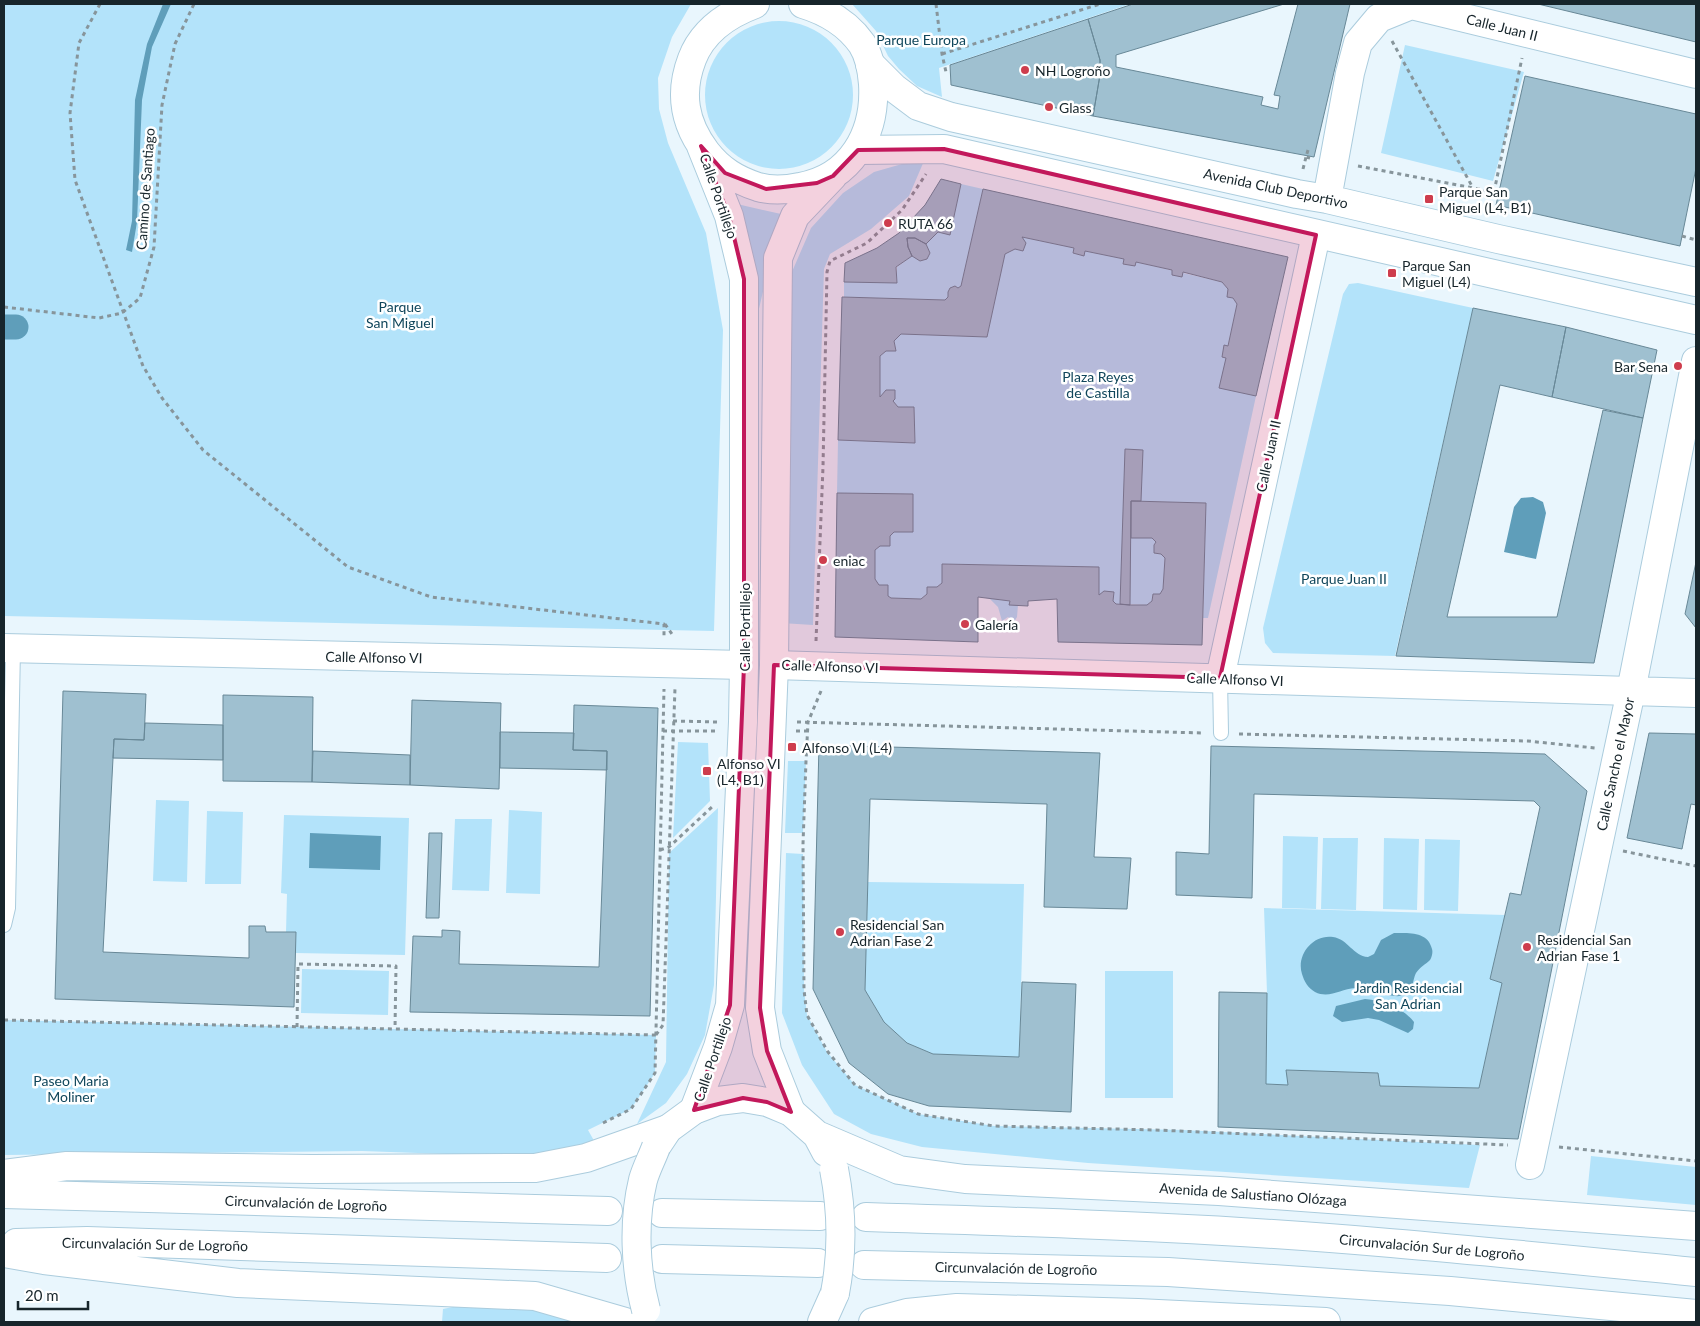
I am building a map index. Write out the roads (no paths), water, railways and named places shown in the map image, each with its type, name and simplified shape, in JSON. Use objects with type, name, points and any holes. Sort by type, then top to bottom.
[{"type":"main road","points":[[719,4],[697,49],[686,77],[685,95],[688,120],[701,146],[725,173],[766,189],[787,190],[816,184],[833,176]]},
{"type":"main road","points":[[705,35],[738,10],[756,4]]},
{"type":"main road","points":[[791,1112],[767,1051],[760,1008],[774,664],[778,258],[795,216],[858,150],[869,127],[874,95],[870,64],[862,45],[826,9],[803,4]]},
{"type":"main road","name":"Calle Juan II","points":[[1327,199],[1350,73],[1358,43],[1379,18],[1411,5],[1696,74]]},
{"type":"main road","name":"Avenida Club Deportivo","points":[[870,64],[894,88],[918,106],[951,117],[1696,282]]},
{"type":"main road","name":"Calle Portillejo","points":[[694,1110],[718,1047],[730,1005],[744,665],[744,279],[729,216],[701,146]]},
{"type":"main road","points":[[858,150],[944,149],[1696,320]]},
{"type":"main road","name":"Calle Juan II","points":[[1220,678],[1316,234]]},
{"type":"main road","points":[[1637,307],[1696,289]]},
{"type":"main road","name":"Calle Sancho el Mayor","points":[[1532,1155],[1618,751],[1696,361]]},
{"type":"main road","name":"Calle Alfonso VI","points":[[8,648],[744,665]]},
{"type":"main road","name":"Calle Alfonso VI","points":[[774,664],[1696,693]]},
{"type":"main road","points":[[4,1254],[238,1283],[535,1296],[641,1318],[642,1294],[637,1248],[638,1211],[643,1179],[662,1138],[694,1110],[718,1101],[743,1098],[768,1102],[791,1112],[817,1135],[834,1168],[840,1201],[840,1254],[835,1293],[822,1322]]},
{"type":"main road","name":"Avenida de Salustiano Olózaga","points":[[817,1135],[898,1170],[966,1179],[1219,1191],[1696,1226]]},
{"type":"main road","points":[[4,1174],[67,1166],[534,1168],[586,1158],[662,1138]]},
{"type":"main road","name":"Circunvalación de Logroño","points":[[4,1194],[608,1211]]},
{"type":"main road","points":[[662,1212],[820,1216]]},
{"type":"main road","name":"Circunvalación Sur de Logroño","points":[[866,1217],[1168,1228],[1445,1247],[1696,1272]]},
{"type":"main road","name":"Circunvalación Sur de Logroño","points":[[4,1243],[87,1241],[607,1258]]},
{"type":"main road","points":[[662,1259],[818,1263]]},
{"type":"main road","name":"Circunvalación de Logroño","points":[[864,1265],[1168,1272],[1450,1291],[1696,1314]]},
{"type":"main road","points":[[873,1322],[907,1313],[957,1308],[1138,1313],[1326,1322]]},
{"type":"lane","points":[[4,925],[8,908],[8,648]]},
{"type":"lane","points":[[1220,678],[1221,734]]},
{"type":"waterway","points":[[4,327],[16,327]]},
{"type":"place","name":"NH Logroño","points":[[1025,70]]},
{"type":"place","name":"Glass","points":[[1049,107]]},
{"type":"place","name":"Parque San Miguel (L4, B1)","points":[[1429,199]]},
{"type":"place","name":"RUTA 66","points":[[888,223]]},
{"type":"place","name":"Parque San Miguel (L4)","points":[[1392,273]]},
{"type":"place","name":"Bar Sena","points":[[1678,366]]},
{"type":"place","name":"eniac","points":[[823,560]]},
{"type":"place","name":"Galería","points":[[965,624]]},
{"type":"place","name":"Alfonso VI (L4)","points":[[792,747]]},
{"type":"place","name":"Alfonso VI (L4, B1)","points":[[707,771]]},
{"type":"place","name":"Residencial San Adrian Fase 2","points":[[840,932]]},
{"type":"place","name":"Residencial San Adrian Fase 1","points":[[1527,947]]},
{"type":"park label","name":"Parque Europa","points":[[921,39]]},
{"type":"park label","name":"Parque San Miguel","points":[[400,314]]},
{"type":"park label","name":"Plaza Reyes de Castilla","points":[[1098,384]]},
{"type":"park label","name":"Parque Juan II","points":[[1344,578]]},
{"type":"park label","name":"Jardin Residencial San Adrian","points":[[1408,996]]},
{"type":"park label","name":"Paseo Maria Moliner","points":[[71,1088]]}]
